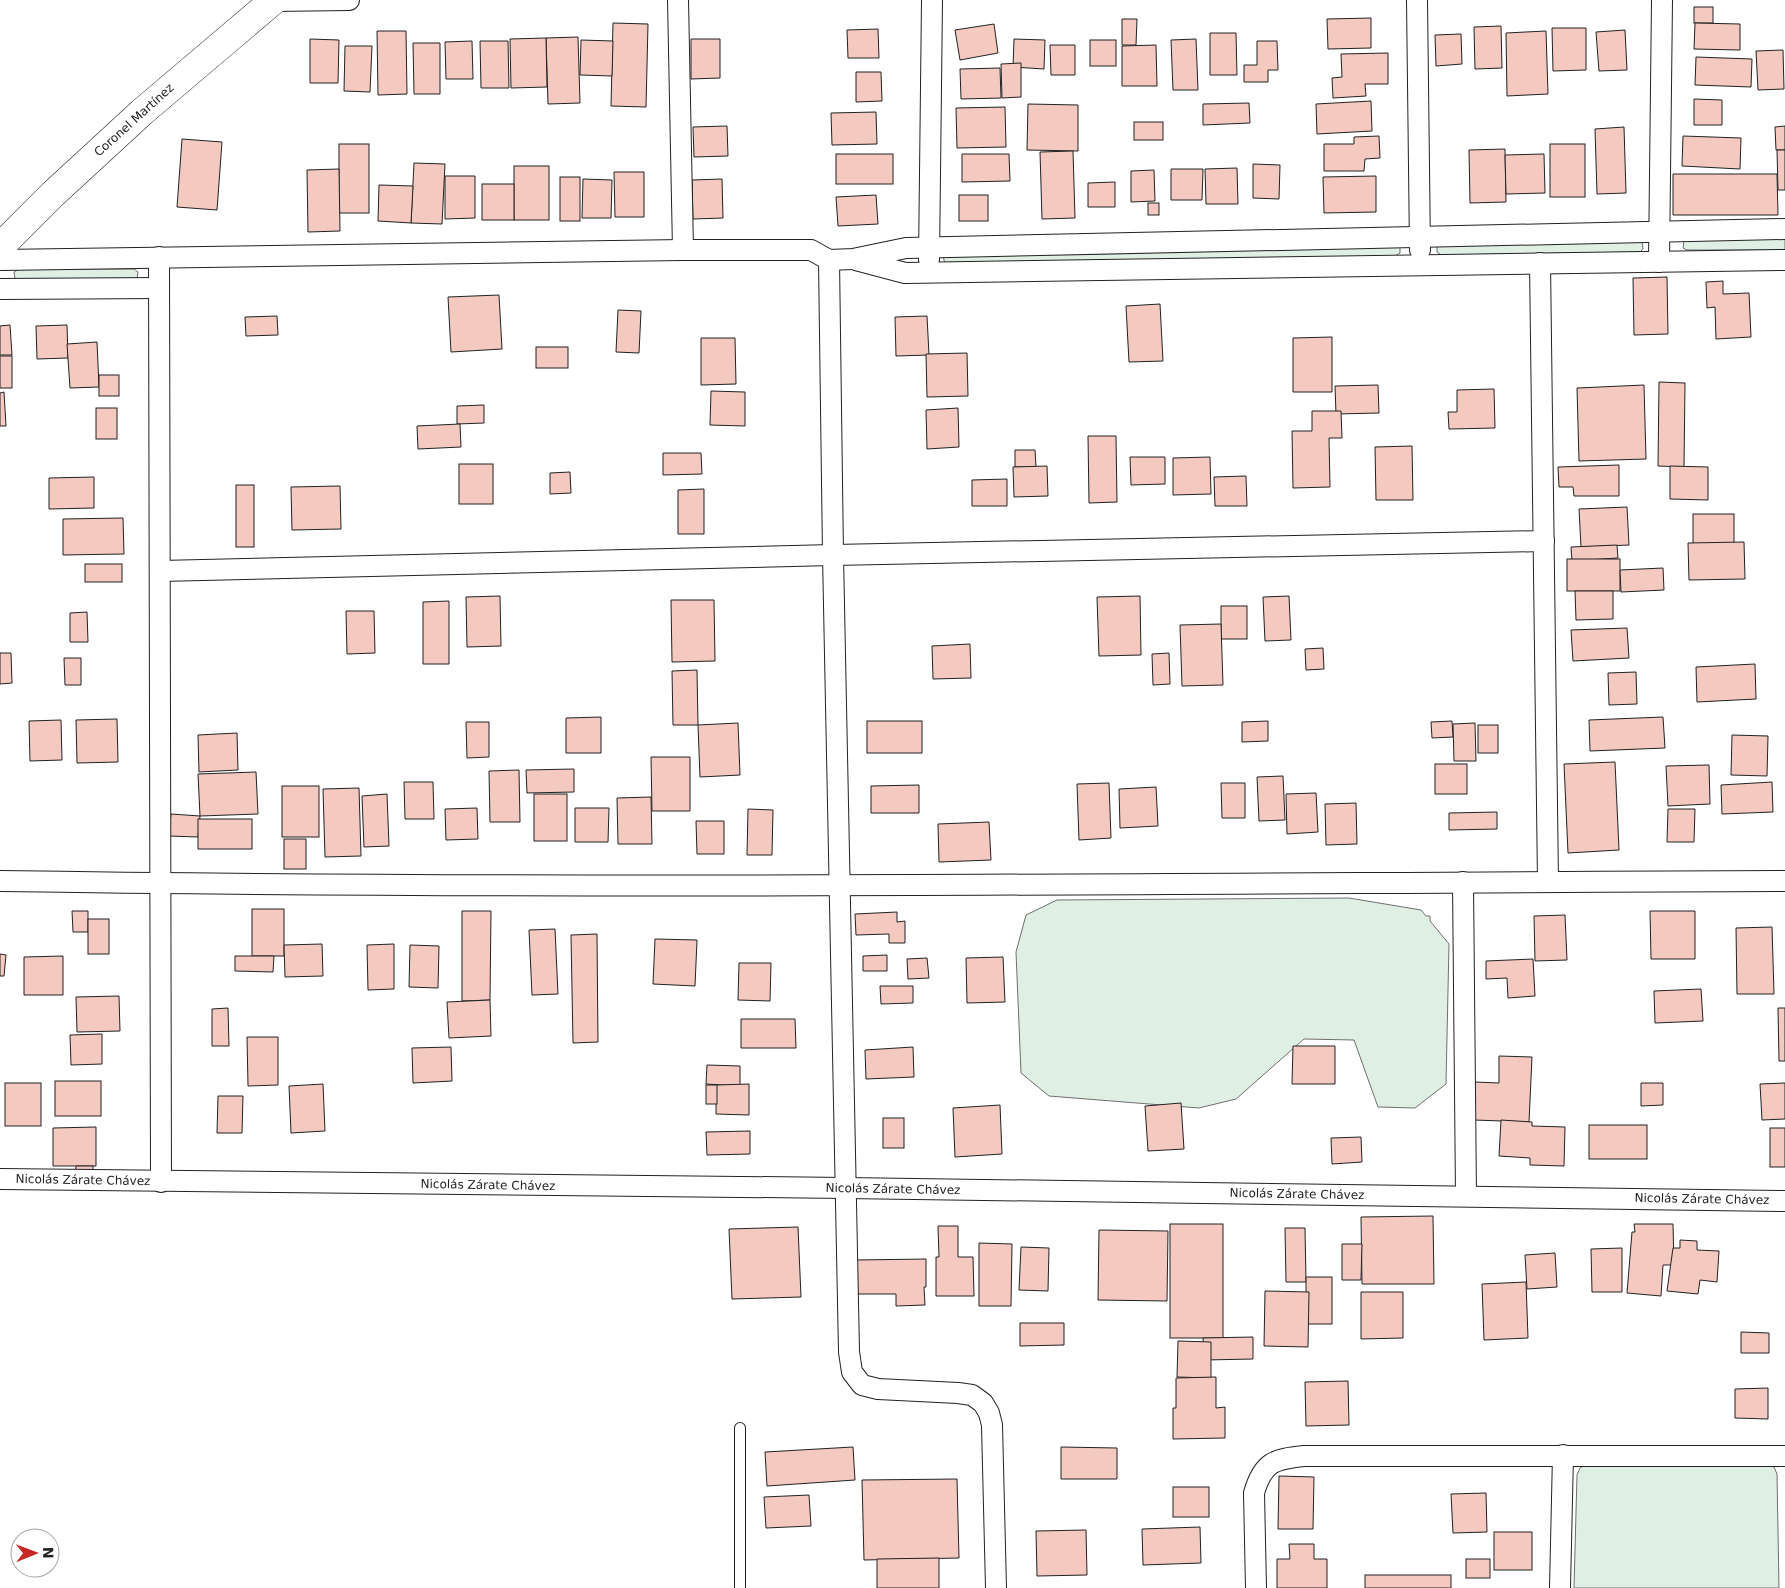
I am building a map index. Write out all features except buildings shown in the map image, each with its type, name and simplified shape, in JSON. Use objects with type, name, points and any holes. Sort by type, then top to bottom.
[{"type":"main road","name":"Coronel Martínez","points":[[0,247],[53,194],[142,112],[273,1]]},
{"type":"street","points":[[273,1],[349,0]]},
{"type":"street","points":[[678,0],[682,250]]},
{"type":"street","points":[[929,273],[932,0]]},
{"type":"street","points":[[1417,0],[1419,237],[1421,265]]},
{"type":"street","points":[[1659,262],[1662,0]]},
{"type":"street","points":[[0,260],[682,250],[811,250],[828,260],[853,259],[906,248],[929,247],[1785,229]]},
{"type":"street","points":[[159,257],[161,1182]]},
{"type":"street","points":[[853,259],[905,273],[1785,260]]},
{"type":"street","points":[[828,260],[849,1352],[852,1372],[862,1385],[878,1389],[972,1395],[983,1403],[989,1413],[992,1425],[996,1588]]},
{"type":"street","points":[[1540,264],[1548,882]]},
{"type":"street","points":[[0,289],[159,288]]},
{"type":"street","points":[[160,571],[1544,541]]},
{"type":"street","points":[[0,881],[840,884],[1785,881]]},
{"type":"street","points":[[1464,882],[1466,1196]]},
{"type":"street","name":"Nicolás Zárate Chávez","points":[[0,1179],[1785,1201]]},
{"type":"street","points":[[1560,1588],[1563,1455]]},
{"type":"street","points":[[1256,1588],[1254,1493],[1258,1480],[1268,1466],[1275,1461],[1304,1456],[1785,1456]]},
{"type":"lane","points":[[740,1428],[740,1588]]},
{"type":"green space","points":[[1785,238],[1785,250],[1687,250],[1683,248],[1684,240]]},
{"type":"green space","points":[[1642,241],[1643,249],[1640,252],[1441,255],[1437,252],[1437,246]]},
{"type":"green space","points":[[1398,245],[1400,253],[1395,256],[945,264],[943,256]]},
{"type":"green space","points":[[19,269],[134,269],[138,272],[137,279],[15,279],[14,272]]},
{"type":"green space","points":[[1349,898],[1421,910],[1426,916],[1430,916],[1430,921],[1449,944],[1446,1084],[1415,1108],[1378,1107],[1354,1040],[1304,1039],[1236,1099],[1199,1108],[1049,1096],[1021,1073],[1016,952],[1026,915],[1057,900]]},
{"type":"green space","points":[[1768,1464],[1774,1467],[1777,1474],[1779,1588],[1574,1588],[1577,1475],[1580,1468],[1585,1465]]}]
